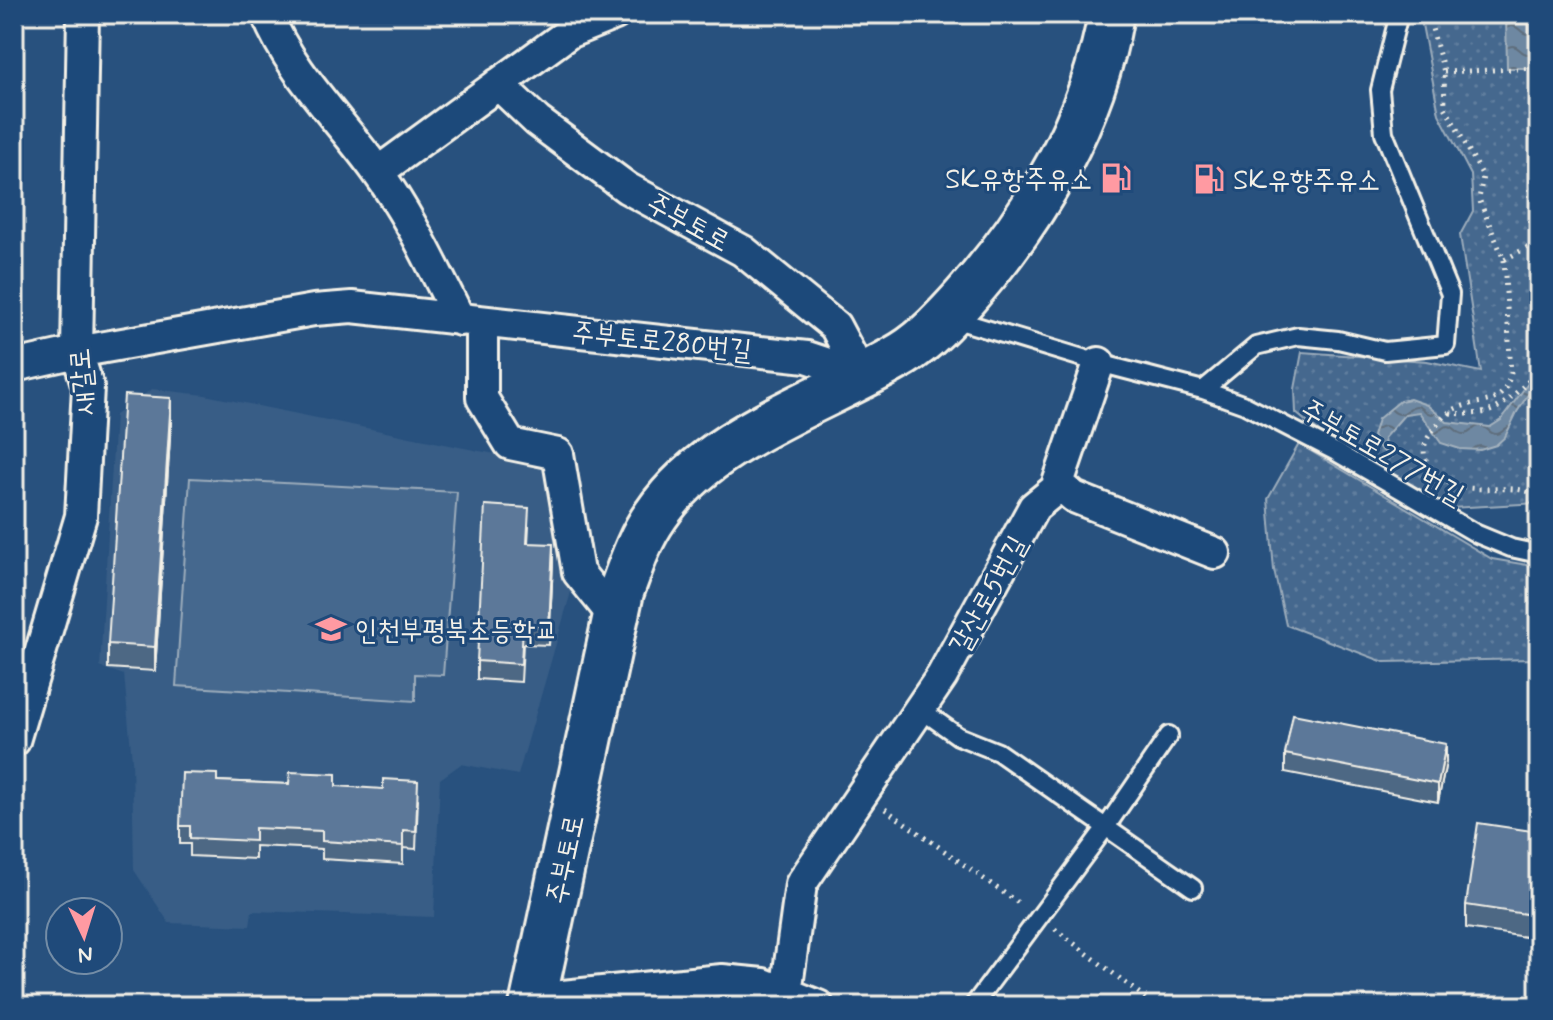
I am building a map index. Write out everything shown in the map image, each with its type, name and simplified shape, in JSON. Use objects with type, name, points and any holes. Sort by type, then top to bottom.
[{"type":"main road","name":"주부토로","points":[[533,1003],[621,592],[637,548],[656,514],[682,485],[721,453],[769,423],[905,353],[947,317],[1019,230],[1052,177],[1085,110],[1111,14]]},
{"type":"street","name":"새갈로","points":[[14,741],[81,516],[88,387],[77,352],[83,14]]},
{"type":"street","points":[[267,14],[277,41],[378,172],[471,322],[482,398],[510,444],[558,454],[578,572],[616,619]]},
{"type":"street","points":[[378,172],[570,32],[615,14]]},
{"type":"street","name":"주부토로","points":[[498,84],[537,121],[627,188],[743,251],[835,326],[861,375]]},
{"type":"street","name":"주부토로280번길","points":[[14,366],[77,352],[352,307],[807,357],[861,375]]},
{"type":"street","name":"갈산로5번길","points":[[786,993],[801,884],[942,676],[1034,507],[1056,489],[1099,363]]},
{"type":"street","points":[[1058,483],[1074,497],[1215,553]]},
{"type":"street","points":[[533,1003],[722,980],[763,984],[818,1006]]},
{"type":"lane","points":[[1203,390],[1256,346],[1298,336],[1338,340],[1385,351],[1446,345],[1450,294],[1384,133],[1380,90],[1399,14]]},
{"type":"lane","name":"주부토로277번길","points":[[947,317],[1099,363],[1203,390],[1245,405],[1477,534],[1511,548],[1539,554]]},
{"type":"lane","points":[[920,709],[958,736],[998,752],[1193,888]]},
{"type":"lane","points":[[973,1006],[1106,827],[1169,735]]},
{"type":"path","points":[[1428,14],[1444,72],[1445,107],[1483,176],[1479,199],[1504,260],[1511,373],[1507,390],[1497,399],[1449,412],[1426,439],[1425,458],[1430,467],[1448,483],[1479,490],[1530,492],[1538,496],[1538,503]]},
{"type":"path","points":[[1444,72],[1539,68]]},
{"type":"path","points":[[1504,260],[1539,241]]},
{"type":"path","points":[[1449,412],[1480,415],[1499,409],[1532,378],[1539,377]]},
{"type":"path","points":[[863,793],[1039,917],[1156,1006]]},
{"type":"shaded area","points":[[1420,14],[1539,14],[1539,503],[1450,508],[1321,434],[1296,413],[1295,389],[1302,352],[1427,361],[1481,372],[1460,235],[1473,211],[1471,175],[1439,114]]},
{"type":"shaded area","name":"인천부평북초등학교","points":[[152,389],[205,395],[551,464],[571,592],[518,775],[461,764],[440,779],[434,917],[252,911],[250,926],[169,923],[134,870],[132,760],[124,675],[100,667],[115,415]]},
{"type":"shaded area","points":[[1299,444],[1492,559],[1539,567],[1539,659],[1384,662],[1286,625],[1274,570],[1268,499]]},
{"type":"shaded area","points":[[190,478],[457,492],[443,675],[415,674],[415,701],[176,686]]},
{"type":"water","points":[[1506,14],[1539,14],[1539,68],[1507,68]]},
{"type":"water","points":[[1539,307],[1539,377],[1505,437],[1496,445],[1480,450],[1460,449],[1441,443],[1419,412],[1405,414],[1384,438],[1385,446],[1393,455],[1391,457],[1380,449],[1373,436],[1378,419],[1400,401],[1410,399],[1427,405],[1447,422],[1490,427],[1501,420],[1532,378]]},
{"type":"building","points":[[124,395],[171,398],[155,647],[108,644]]},
{"type":"building","points":[[485,505],[529,508],[527,543],[553,544],[549,627],[523,626],[521,664],[477,661]]},
{"type":"building","points":[[1293,714],[1446,744],[1438,784],[1285,754]]},
{"type":"building","points":[[290,772],[336,774],[336,786],[383,789],[383,779],[418,781],[416,831],[403,830],[403,846],[322,841],[322,831],[255,828],[255,841],[190,838],[190,826],[180,826],[182,773],[217,774],[217,781],[289,784]]},
{"type":"building","points":[[1478,823],[1539,832],[1539,916],[1466,905]]},
{"type":"place","name":"SK유항주유소","points":[[1116,178]]},
{"type":"place","name":"SK유향주유소","points":[[1209,179]]},
{"type":"place","name":"인천부평북초등학교","points":[[331,629]]}]
